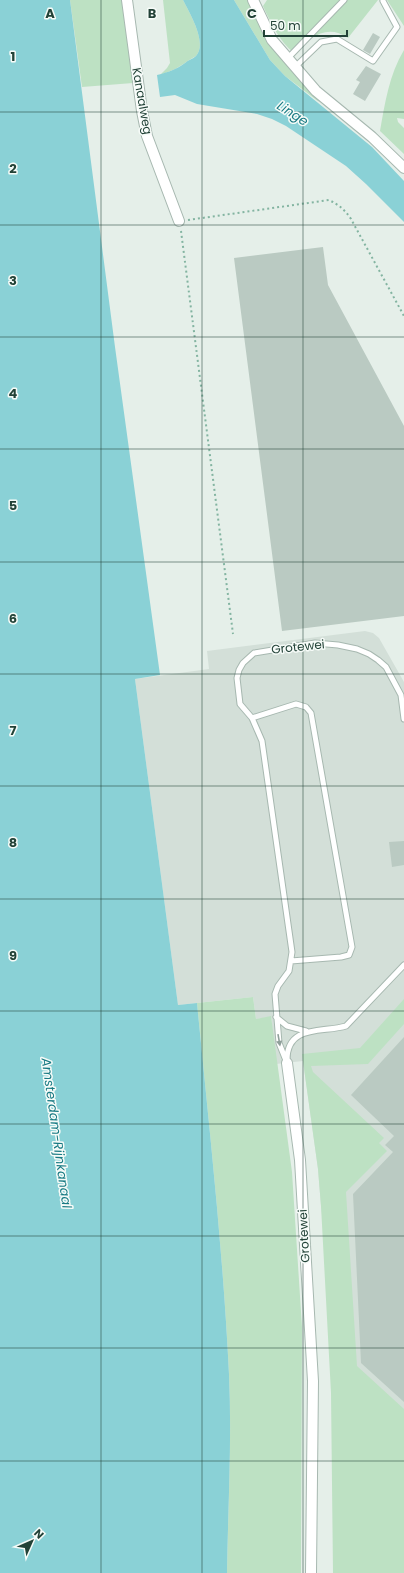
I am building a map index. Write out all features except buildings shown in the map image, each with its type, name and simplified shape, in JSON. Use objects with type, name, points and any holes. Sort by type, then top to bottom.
[{"type":"street","name":"Kanaalweg","points":[[127,0],[142,111],[147,136],[180,221]]},
{"type":"street","points":[[253,0],[272,40],[316,91],[372,136],[404,168]]},
{"type":"street","name":"Grotewei","points":[[287,1063],[300,1160],[313,1381],[311,1573]]},
{"type":"lane","points":[[288,58],[344,0]]},
{"type":"lane","points":[[295,67],[321,42],[337,39],[373,61],[397,27],[383,1]]},
{"type":"lane","name":"Grotewei","points":[[252,718],[240,704],[237,678],[243,663],[254,653],[315,643],[326,643],[357,649],[378,660],[386,667],[401,695],[404,719]]},
{"type":"lane","points":[[287,1063],[279,1043],[275,994],[278,986],[288,971],[292,952],[262,741],[252,718],[296,704],[306,707],[311,713],[352,947],[348,955],[341,957],[291,961]]},
{"type":"lane","points":[[276,1016],[287,1026],[306,1032],[346,1026],[404,965]]},
{"type":"lane","name":"Grotewei","points":[[287,1063],[289,1048],[300,1035],[306,1032]]},
{"type":"path","points":[[233,634],[180,221],[329,200],[339,205],[346,211],[404,316]]},
{"type":"shaded area","points":[[365,631],[373,633],[379,638],[404,682],[404,1446],[344,1394],[321,1206],[318,1169],[303,1061],[276,1064],[271,1017],[256,1019],[253,997],[178,1005],[135,679],[209,669],[207,651]]},
{"type":"green space","points":[[70,0],[122,0],[133,83],[82,87]]},
{"type":"green space","points":[[163,0],[183,0],[193,20],[200,43],[196,56],[176,68],[160,75],[170,63]]},
{"type":"green space","points":[[234,0],[249,0],[319,102],[285,76],[270,60]]},
{"type":"green space","points":[[267,0],[378,0],[348,38],[333,32],[326,32],[312,38],[294,53],[284,43],[269,19],[263,6]]},
{"type":"green space","points":[[387,0],[404,0],[404,26]]},
{"type":"green space","points":[[404,50],[404,119],[397,118],[398,122],[404,128],[404,154],[380,131],[391,79]]},
{"type":"green space","points":[[253,997],[256,1019],[271,1016],[292,1172],[302,1327],[301,1573],[227,1573],[230,1449],[229,1374],[211,1142],[197,1003]]},
{"type":"green space","points":[[404,999],[404,1024],[368,1064],[311,1066],[313,1072],[384,1138],[379,1143],[387,1151],[346,1192],[357,1366],[404,1409],[404,1573],[333,1573],[331,1393],[321,1206],[318,1169],[302,1054],[360,1048]]},
{"type":"water","name":"Amsterdam-Rijnkanaal","points":[[0,0],[70,0],[115,347],[160,675],[135,679],[178,1005],[197,1003],[211,1142],[226,1328],[230,1399],[227,1573],[0,1573]]},
{"type":"water","name":"Linge","points":[[183,0],[234,0],[270,60],[285,76],[372,147],[404,181],[404,222],[346,166],[286,126],[257,114],[197,104],[175,95],[160,97],[157,75],[168,72],[195,57],[199,50],[199,36]]}]
